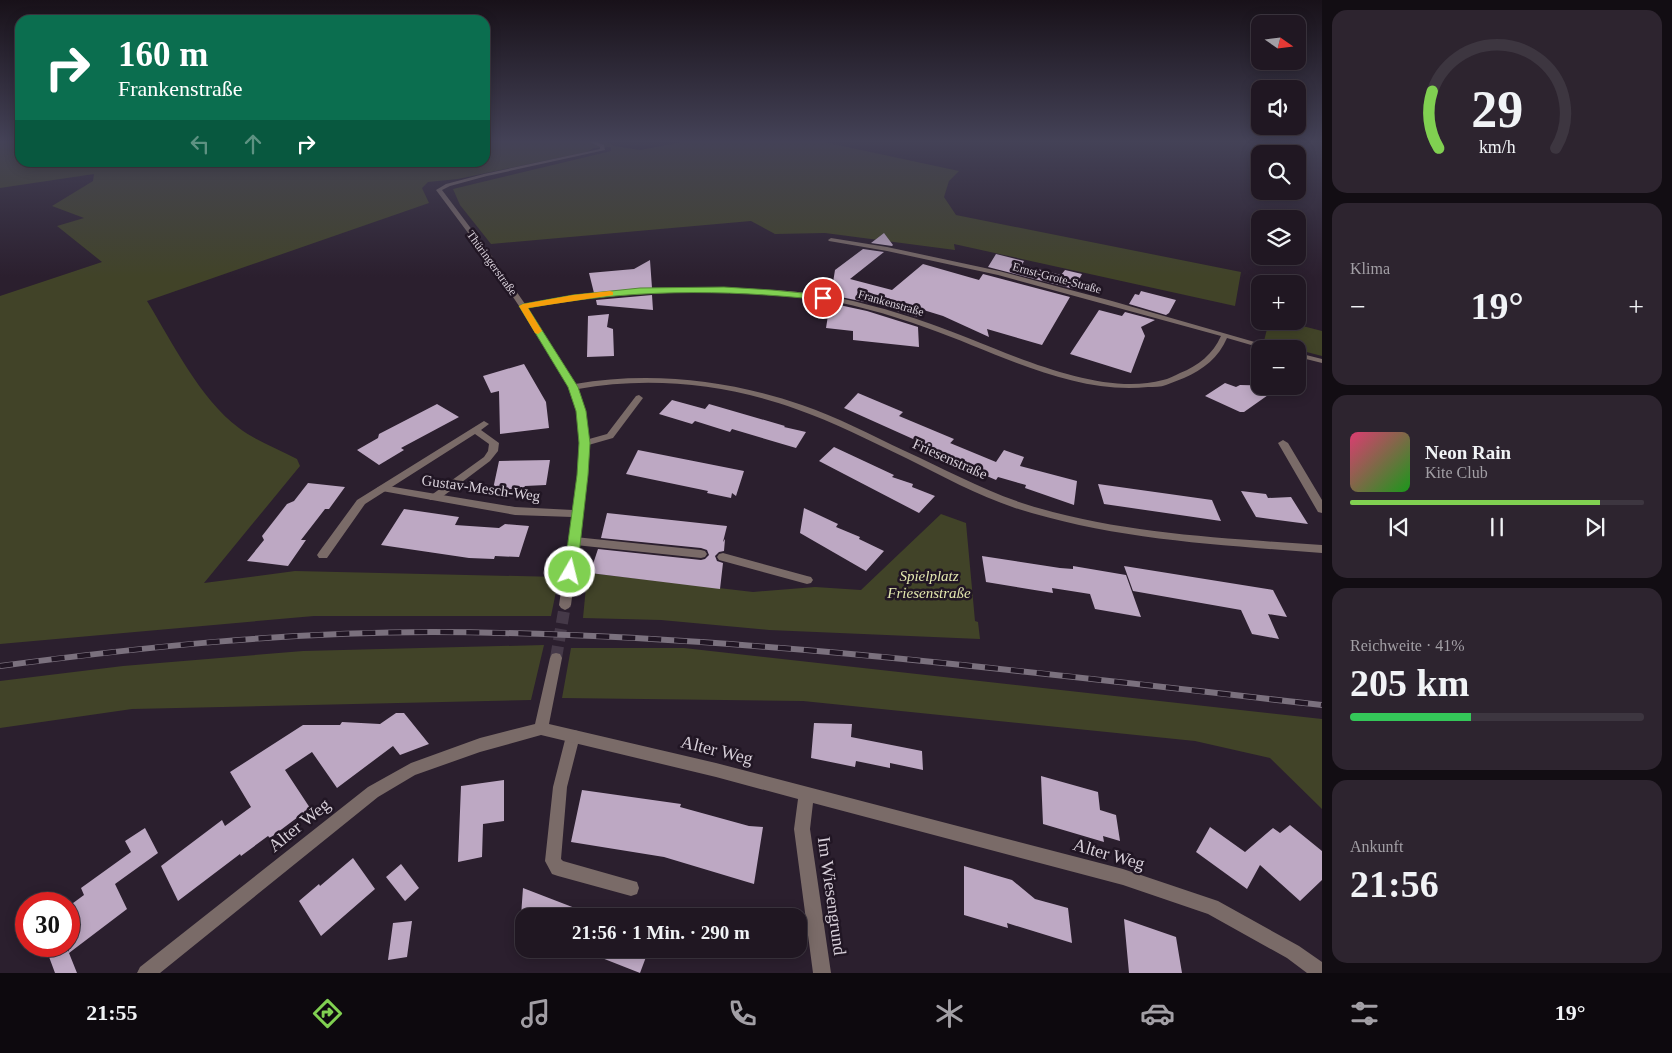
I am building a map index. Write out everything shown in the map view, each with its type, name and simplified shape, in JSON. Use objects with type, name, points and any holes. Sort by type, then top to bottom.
[{"type":"street","name":"Thüringerstraße","points":[[445,186],[439,190],[492,260],[523,306],[573,387],[581,411],[585,443],[583,475],[576,514],[575,541],[565,605]]},
{"type":"street","name":"Ernst-Grote-Straße","points":[[831,240],[908,252],[1251,342]]},
{"type":"street","points":[[956,264],[962,254]]},
{"type":"street","name":"Frankenstraße","points":[[523,306],[573,297],[640,290],[724,290],[807,295],[875,308],[1037,368],[1078,379],[1149,387],[1186,375],[1203,365],[1222,345],[1225,335]]},
{"type":"street","points":[[1306,357],[1322,362]]},
{"type":"street","name":"Friesenstraße","points":[[573,387],[622,379],[653,378],[716,386],[771,398],[806,410],[1020,506],[1083,523],[1172,537],[1322,549]]},
{"type":"street","points":[[585,443],[610,436],[639,398]]},
{"type":"street","points":[[323,555],[361,502],[484,424]]},
{"type":"street","points":[[434,498],[487,459],[493,451],[494,443],[475,430]]},
{"type":"street","points":[[1283,443],[1322,509]]},
{"type":"street","name":"Gustav-Mesch-Weg","points":[[382,488],[515,511],[576,514]]},
{"type":"street","points":[[575,541],[701,554]]},
{"type":"street","points":[[723,557],[807,580]]},
{"type":"street","points":[[541,729],[556,658]]},
{"type":"street","name":"Alter Weg","points":[[146,973],[373,792],[410,770],[480,745],[541,729],[716,770],[1123,877],[1212,907],[1293,952],[1322,973]]},
{"type":"street","points":[[573,736],[560,787],[553,861],[558,868],[631,888]]},
{"type":"street","name":"Im Wiesengrund","points":[[806,795],[802,830],[822,973]]},
{"type":"green space","points":[[84,186],[424,186],[422,188],[429,203],[147,301],[177,352],[212,402],[239,428],[260,441],[297,459],[300,466],[204,583],[295,571],[559,577],[551,616],[314,616],[0,644],[0,296],[102,262],[57,226],[84,218],[52,206]]},
{"type":"green space","points":[[464,186],[947,186],[944,197],[956,215],[1241,272],[1235,306],[954,244],[955,250],[825,233],[775,234],[751,221],[491,244],[460,205],[453,189]]},
{"type":"green space","points":[[1306,327],[1322,331],[1322,356],[1306,352],[1306,340],[1264,340],[1267,330],[1306,330]]},
{"type":"green space","name":"Spielplatz Friesenstraße","points":[[941,514],[966,523],[975,621],[978,622],[980,639],[769,630],[661,620],[583,618],[587,576],[590,573],[753,592],[815,587],[861,590]]},
{"type":"green space","points":[[544,645],[531,700],[132,709],[0,728],[0,681],[123,666],[303,651]]},
{"type":"green space","points":[[571,648],[684,648],[1322,719],[1322,809],[1270,758],[1195,741],[803,701],[562,698]]},
{"type":"building","points":[[884,233],[892,246],[871,243]]},
{"type":"building","points":[[863,249],[884,252],[850,279],[892,290],[923,264],[979,280],[983,274],[1070,297],[1042,345],[987,329],[989,337],[943,316],[917,308],[917,317],[870,303],[831,295],[835,270]]},
{"type":"building","points":[[996,254],[1024,261],[1022,265],[1061,275],[1065,270],[1082,274],[1074,289],[988,267]]},
{"type":"building","points":[[650,260],[652,288],[594,293],[589,273],[634,269]]},
{"type":"building","points":[[1141,291],[1176,300],[1166,315],[1129,304],[1135,294],[1139,295]]},
{"type":"building","points":[[652,295],[653,310],[597,305],[596,300]]},
{"type":"building","points":[[830,303],[867,311],[918,327],[919,347],[853,340],[853,331],[826,328]]},
{"type":"building","points":[[1099,310],[1122,316],[1125,312],[1155,320],[1141,327],[1145,336],[1131,373],[1070,354]]},
{"type":"building","points":[[609,314],[607,327],[613,329],[614,356],[587,357],[588,316]]},
{"type":"building","points":[[524,364],[546,402],[549,428],[500,434],[499,391],[491,393],[483,376]]},
{"type":"building","points":[[1225,383],[1236,387],[1240,385],[1251,385],[1251,395],[1268,395],[1244,412],[1240,412],[1205,396]]},
{"type":"building","points":[[858,393],[903,412],[899,416],[954,439],[942,452],[844,408]]},
{"type":"building","points":[[672,400],[705,409],[709,404],[806,432],[796,448],[732,429],[730,432],[695,421],[692,424],[659,414]]},
{"type":"building","points":[[437,404],[459,417],[401,448],[404,450],[379,465],[357,450],[378,438],[379,434]]},
{"type":"building","points":[[950,443],[996,462],[1004,450],[1024,457],[1020,466],[1077,481],[1074,505],[1025,488],[1026,485],[998,477],[996,480],[938,455]]},
{"type":"building","points":[[834,447],[894,475],[892,477],[913,484],[912,487],[935,496],[919,513],[819,461]]},
{"type":"building","points":[[638,450],[744,471],[736,496],[732,493],[731,498],[707,493],[708,491],[626,474]]},
{"type":"building","points":[[550,460],[546,485],[525,486],[524,489],[493,489],[499,461]]},
{"type":"building","points":[[308,483],[345,487],[329,509],[325,509],[301,540],[306,540],[288,566],[247,561],[264,540],[262,536],[287,504],[294,501]]},
{"type":"building","points":[[1098,484],[1212,500],[1221,521],[1104,504]]},
{"type":"building","points":[[1241,491],[1266,494],[1268,498],[1291,497],[1308,524],[1256,517]]},
{"type":"building","points":[[804,508],[838,524],[836,527],[860,537],[859,539],[884,551],[866,571],[800,533]]},
{"type":"building","points":[[404,509],[459,517],[455,525],[499,528],[505,524],[529,526],[519,557],[469,558],[381,545]]},
{"type":"building","points":[[607,513],[727,526],[723,542],[725,539],[724,551],[719,552],[715,556],[717,561],[723,563],[720,589],[590,573],[598,549],[701,560],[709,555],[707,550],[701,548],[601,538]]},
{"type":"building","points":[[982,556],[1060,568],[1073,569],[1073,566],[1126,575],[1141,617],[1095,609],[1090,594],[1052,588],[1053,593],[986,582]]},
{"type":"building","points":[[1124,566],[1273,590],[1287,617],[1268,614],[1279,639],[1252,634],[1241,610],[1133,591]]},
{"type":"building","points":[[396,713],[404,713],[429,744],[400,755],[393,746],[337,788],[312,752],[285,770],[310,808],[270,838],[268,836],[241,856],[240,854],[178,901],[161,866],[222,820],[225,826],[251,807],[230,772],[303,725],[340,725],[342,722],[380,724]]},
{"type":"building","points":[[814,723],[852,724],[851,737],[922,751],[923,770],[890,763],[890,768],[856,761],[855,767],[811,758]]},
{"type":"building","points":[[1041,776],[1098,792],[1100,810],[1116,815],[1120,841],[1103,836],[1104,842],[1043,824]]},
{"type":"building","points":[[504,780],[504,821],[483,824],[482,857],[458,862],[461,786]]},
{"type":"building","points":[[582,790],[681,804],[680,807],[749,826],[763,827],[754,884],[664,857],[571,842]]},
{"type":"building","points":[[1290,825],[1322,851],[1322,880],[1300,901],[1260,865],[1247,889],[1196,852],[1210,827],[1245,852],[1273,828],[1280,833]]},
{"type":"building","points":[[145,828],[158,853],[115,884],[127,909],[80,945],[80,898],[84,895],[81,888],[131,852],[125,841]]},
{"type":"building","points":[[353,858],[375,889],[321,936],[299,901]]},
{"type":"building","points":[[401,864],[419,888],[405,901],[386,877]]},
{"type":"building","points":[[964,866],[1012,880],[1035,899],[1068,908],[1072,943],[1007,923],[1008,928],[964,915]]},
{"type":"building","points":[[523,888],[575,908],[522,908]]},
{"type":"building","points":[[1124,919],[1176,937],[1182,973],[1129,973]]},
{"type":"building","points":[[412,921],[407,957],[388,960],[393,923]]},
{"type":"building","points":[[49,957],[71,957],[77,973],[55,973]]},
{"type":"building","points":[[602,958],[646,958],[640,973]]},
{"type":"tunnel","points":[[556,658],[565,605]]},
{"type":"railway","points":[[0,666],[161,647],[269,638],[432,632],[544,634],[655,639],[878,656],[1322,705]]},
{"type":"slow traffic","points":[[538,331],[523,306],[573,297],[610,293]]},
{"type":"route","points":[[570,572],[575,541],[576,514],[583,475],[585,443],[581,411],[573,387],[523,306],[573,297],[640,290],[772,292],[823,298]]}]
